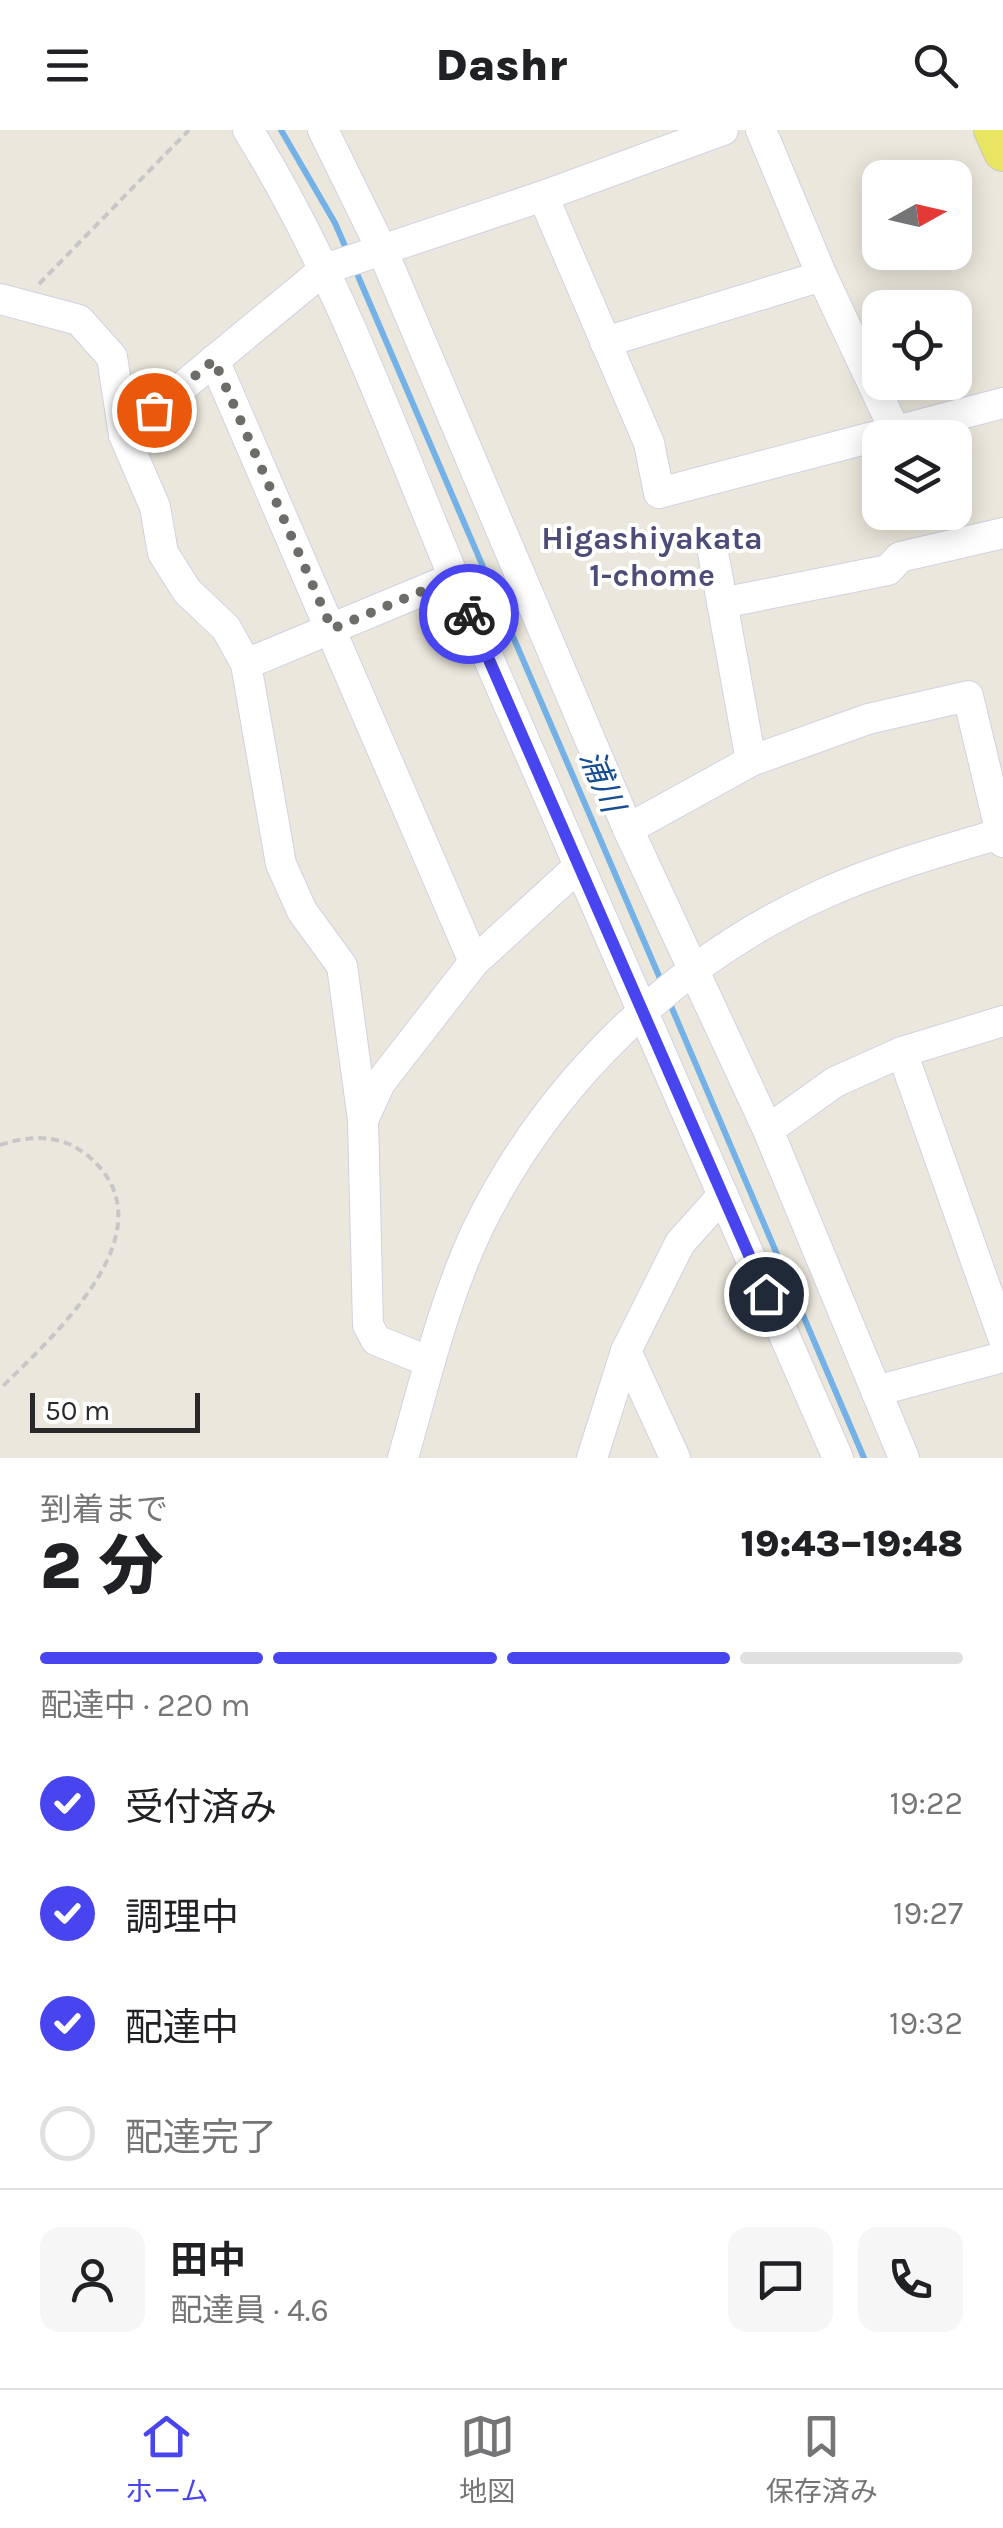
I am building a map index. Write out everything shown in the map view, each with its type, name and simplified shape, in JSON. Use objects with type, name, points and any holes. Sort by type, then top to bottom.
[{"type":"main road","points":[[994,130],[1003,152]]},
{"type":"street","points":[[248,130],[325,269],[578,867],[649,1006],[723,1195],[838,1458]]},
{"type":"street","points":[[323,130],[383,252],[691,972],[768,1130],[904,1458]]},
{"type":"street","points":[[124,435],[325,269],[383,252],[724,130]]},
{"type":"street","points":[[761,130],[822,276],[890,420]]},
{"type":"street","points":[[543,196],[649,443],[660,493],[862,442]]},
{"type":"street","points":[[605,342],[822,276]]},
{"type":"street","points":[[10,302],[79,320],[112,357],[124,435],[155,507],[163,553],[187,591],[226,628],[246,664],[281,864],[302,911],[342,966],[362,1120],[368,1326],[376,1340],[430,1362]]},
{"type":"street","points":[[214,360],[474,962]]},
{"type":"street","points":[[942,420],[1003,403]]},
{"type":"street","points":[[722,603],[888,570],[900,556],[1003,533]]},
{"type":"street","points":[[712,547],[752,761]]},
{"type":"street","points":[[246,664],[453,578]]},
{"type":"street","points":[[403,1458],[430,1362],[478,1228],[522,1147],[582,1071],[649,1006],[691,972],[821,894],[888,868],[1002,836],[968,696],[868,719],[752,761],[628,829]]},
{"type":"street","points":[[362,1120],[380,1083],[474,962],[578,867]]},
{"type":"street","points":[[768,1130],[834,1082],[902,1052],[1003,1021]]},
{"type":"street","points":[[902,1052],[1003,1337]]},
{"type":"street","points":[[592,1458],[626,1351],[680,1243],[723,1195]]},
{"type":"street","points":[[626,1351],[674,1458]]},
{"type":"street","points":[[876,1391],[1003,1357]]},
{"type":"path","points":[[10,302],[189,130]]},
{"type":"path","points":[[0,1145],[28,1136],[74,1144],[101,1166],[116,1198],[120,1224],[113,1251],[68,1321],[0,1389]]},
{"type":"waterway","name":"浦川","points":[[281,130],[348,253]]},
{"type":"waterway","name":"浦川","points":[[355,269],[662,983]]},
{"type":"waterway","name":"浦川","points":[[668,999],[864,1458]]},
{"type":"way so far","points":[[154,410],[214,360],[332,629],[453,578],[469,614]]},
{"type":"district","name":"Higashiyakata 1-chome","points":[[652,556]]},
{"type":"route","points":[[469,614],[766,1294]]}]
